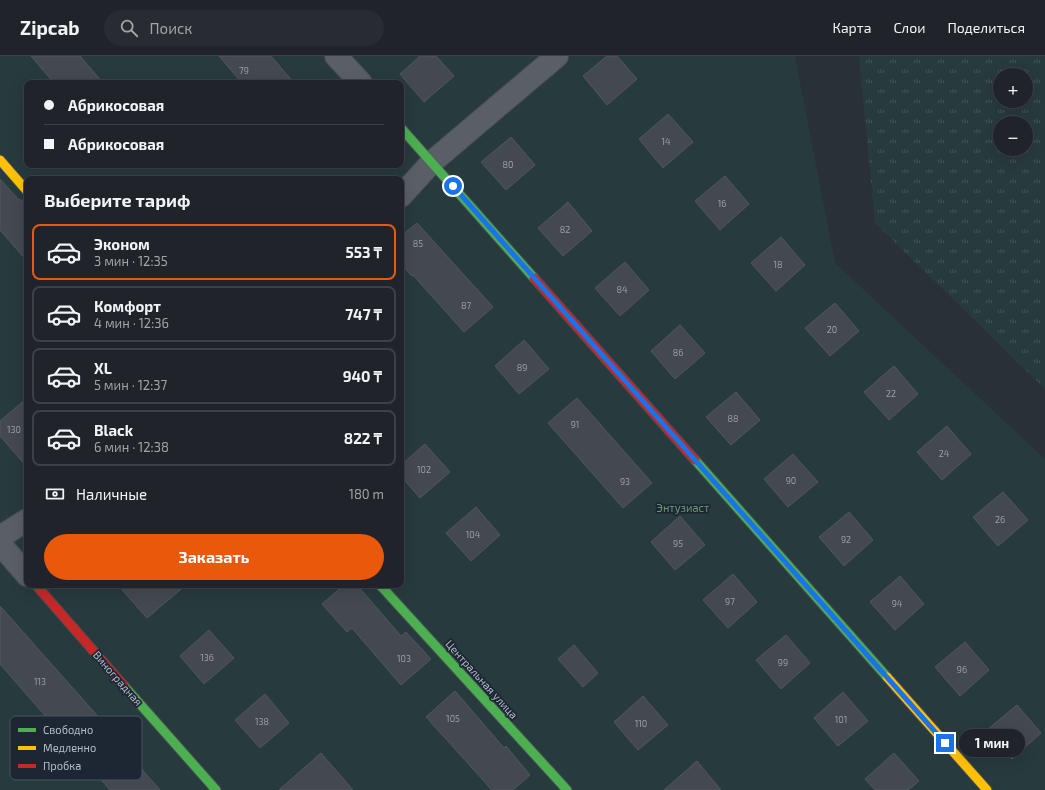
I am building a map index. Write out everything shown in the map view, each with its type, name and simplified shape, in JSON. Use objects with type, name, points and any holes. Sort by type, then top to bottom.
[{"type":"street","points":[[336,56],[358,80]]},
{"type":"street","points":[[404,193],[432,162],[557,56]]},
{"type":"street","points":[[404,131],[987,790]]},
{"type":"street","points":[[0,160],[24,188]]},
{"type":"street","points":[[0,537],[24,522]]},
{"type":"street","points":[[0,544],[24,572]]},
{"type":"street","name":"Виноградная","points":[[39,588],[216,790]]},
{"type":"street","name":"Центральная улица","points":[[383,588],[567,790]]},
{"type":"green space","name":"Энтузиаст","points":[[0,56],[795,56],[835,263],[1045,459],[1045,790],[0,790]]},
{"type":"green space","points":[[859,56],[1045,56],[1045,389],[875,223]]},
{"type":"building","points":[[31,56],[80,56],[100,80],[51,80]]},
{"type":"building","points":[[219,56],[271,56],[291,80],[239,80]]},
{"type":"building","points":[[420,56],[436,56],[454,76],[424,102],[400,74]]},
{"type":"building","points":[[607,56],[617,56],[637,79],[607,105],[583,76]]},
{"type":"building","points":[[668,114],[693,142],[663,168],[639,139]]},
{"type":"building","points":[[511,137],[535,165],[506,190],[481,162]]},
{"type":"building","points":[[725,176],[749,204],[720,230],[695,201]]},
{"type":"building","points":[[0,179],[18,199],[24,202],[24,258],[0,230]]},
{"type":"building","points":[[568,202],[592,231],[563,256],[538,228]]},
{"type":"building","points":[[417,223],[493,307],[464,332],[413,275],[412,276],[404,267],[404,234]]},
{"type":"building","points":[[781,237],[805,265],[776,291],[751,263]]},
{"type":"building","points":[[625,262],[649,290],[620,316],[595,288]]},
{"type":"building","points":[[835,303],[859,331],[830,356],[805,328]]},
{"type":"building","points":[[680,325],[705,353],[675,379],[651,351]]},
{"type":"building","points":[[524,340],[549,369],[519,394],[495,366]]},
{"type":"building","points":[[894,366],[918,394],[889,420],[864,392]]},
{"type":"building","points":[[736,392],[760,420],[731,445],[706,417]]},
{"type":"building","points":[[577,398],[652,483],[623,508],[548,423]]},
{"type":"building","points":[[24,401],[24,464],[0,436],[0,421]]},
{"type":"building","points":[[947,426],[971,454],[942,480],[917,452]]},
{"type":"building","points":[[425,444],[450,472],[420,498],[404,479],[404,462]]},
{"type":"building","points":[[793,454],[818,482],[788,507],[764,479]]},
{"type":"building","points":[[1003,492],[1028,520],[998,546],[973,517]]},
{"type":"building","points":[[476,507],[500,535],[471,561],[446,533]]},
{"type":"building","points":[[849,512],[873,540],[844,566],[819,537]]},
{"type":"building","points":[[680,516],[705,545],[675,570],[651,542]]},
{"type":"building","points":[[733,574],[757,602],[728,628],[703,600]]},
{"type":"building","points":[[900,576],[924,604],[895,630],[870,602]]},
{"type":"building","points":[[121,588],[182,588],[147,618]]},
{"type":"building","points":[[341,588],[360,588],[401,636],[406,632],[431,659],[401,685],[352,628],[347,632],[322,604]]},
{"type":"building","points":[[0,606],[98,716],[45,716],[0,664]]},
{"type":"building","points":[[209,630],[234,658],[204,684],[180,656]]},
{"type":"building","points":[[786,635],[810,663],[781,689],[756,660]]},
{"type":"building","points":[[965,642],[989,670],[960,696],[935,667]]},
{"type":"building","points":[[574,645],[598,673],[583,687],[558,659]]},
{"type":"building","points":[[455,691],[504,748],[506,746],[530,775],[513,790],[492,790],[426,717]]},
{"type":"building","points":[[843,692],[868,721],[838,746],[814,718]]},
{"type":"building","points":[[265,694],[289,723],[260,748],[235,720]]},
{"type":"building","points":[[643,696],[668,725],[638,750],[614,722]]},
{"type":"building","points":[[1017,705],[1041,733],[1012,759],[987,730]]},
{"type":"building","points":[[321,753],[353,790],[279,790]]},
{"type":"building","points":[[894,753],[919,781],[908,790],[875,790],[865,779]]},
{"type":"building","points":[[697,761],[721,790],[664,790]]},
{"type":"building","points":[[142,770],[160,790],[110,790],[101,780],[142,780]]},
{"type":"traffic: fast","points":[[404,131],[534,278]]},
{"type":"traffic: fast","points":[[695,460],[887,677]]},
{"type":"traffic: fast","points":[[383,588],[567,790]]},
{"type":"traffic: fast","points":[[124,686],[216,790]]},
{"type":"traffic: slow","points":[[0,160],[24,188]]},
{"type":"traffic: slow","points":[[887,677],[987,790]]},
{"type":"traffic: jam","points":[[534,278],[695,460]]},
{"type":"traffic: jam","points":[[39,588],[124,686]]},
{"type":"route","points":[[453,186],[945,743]]}]
